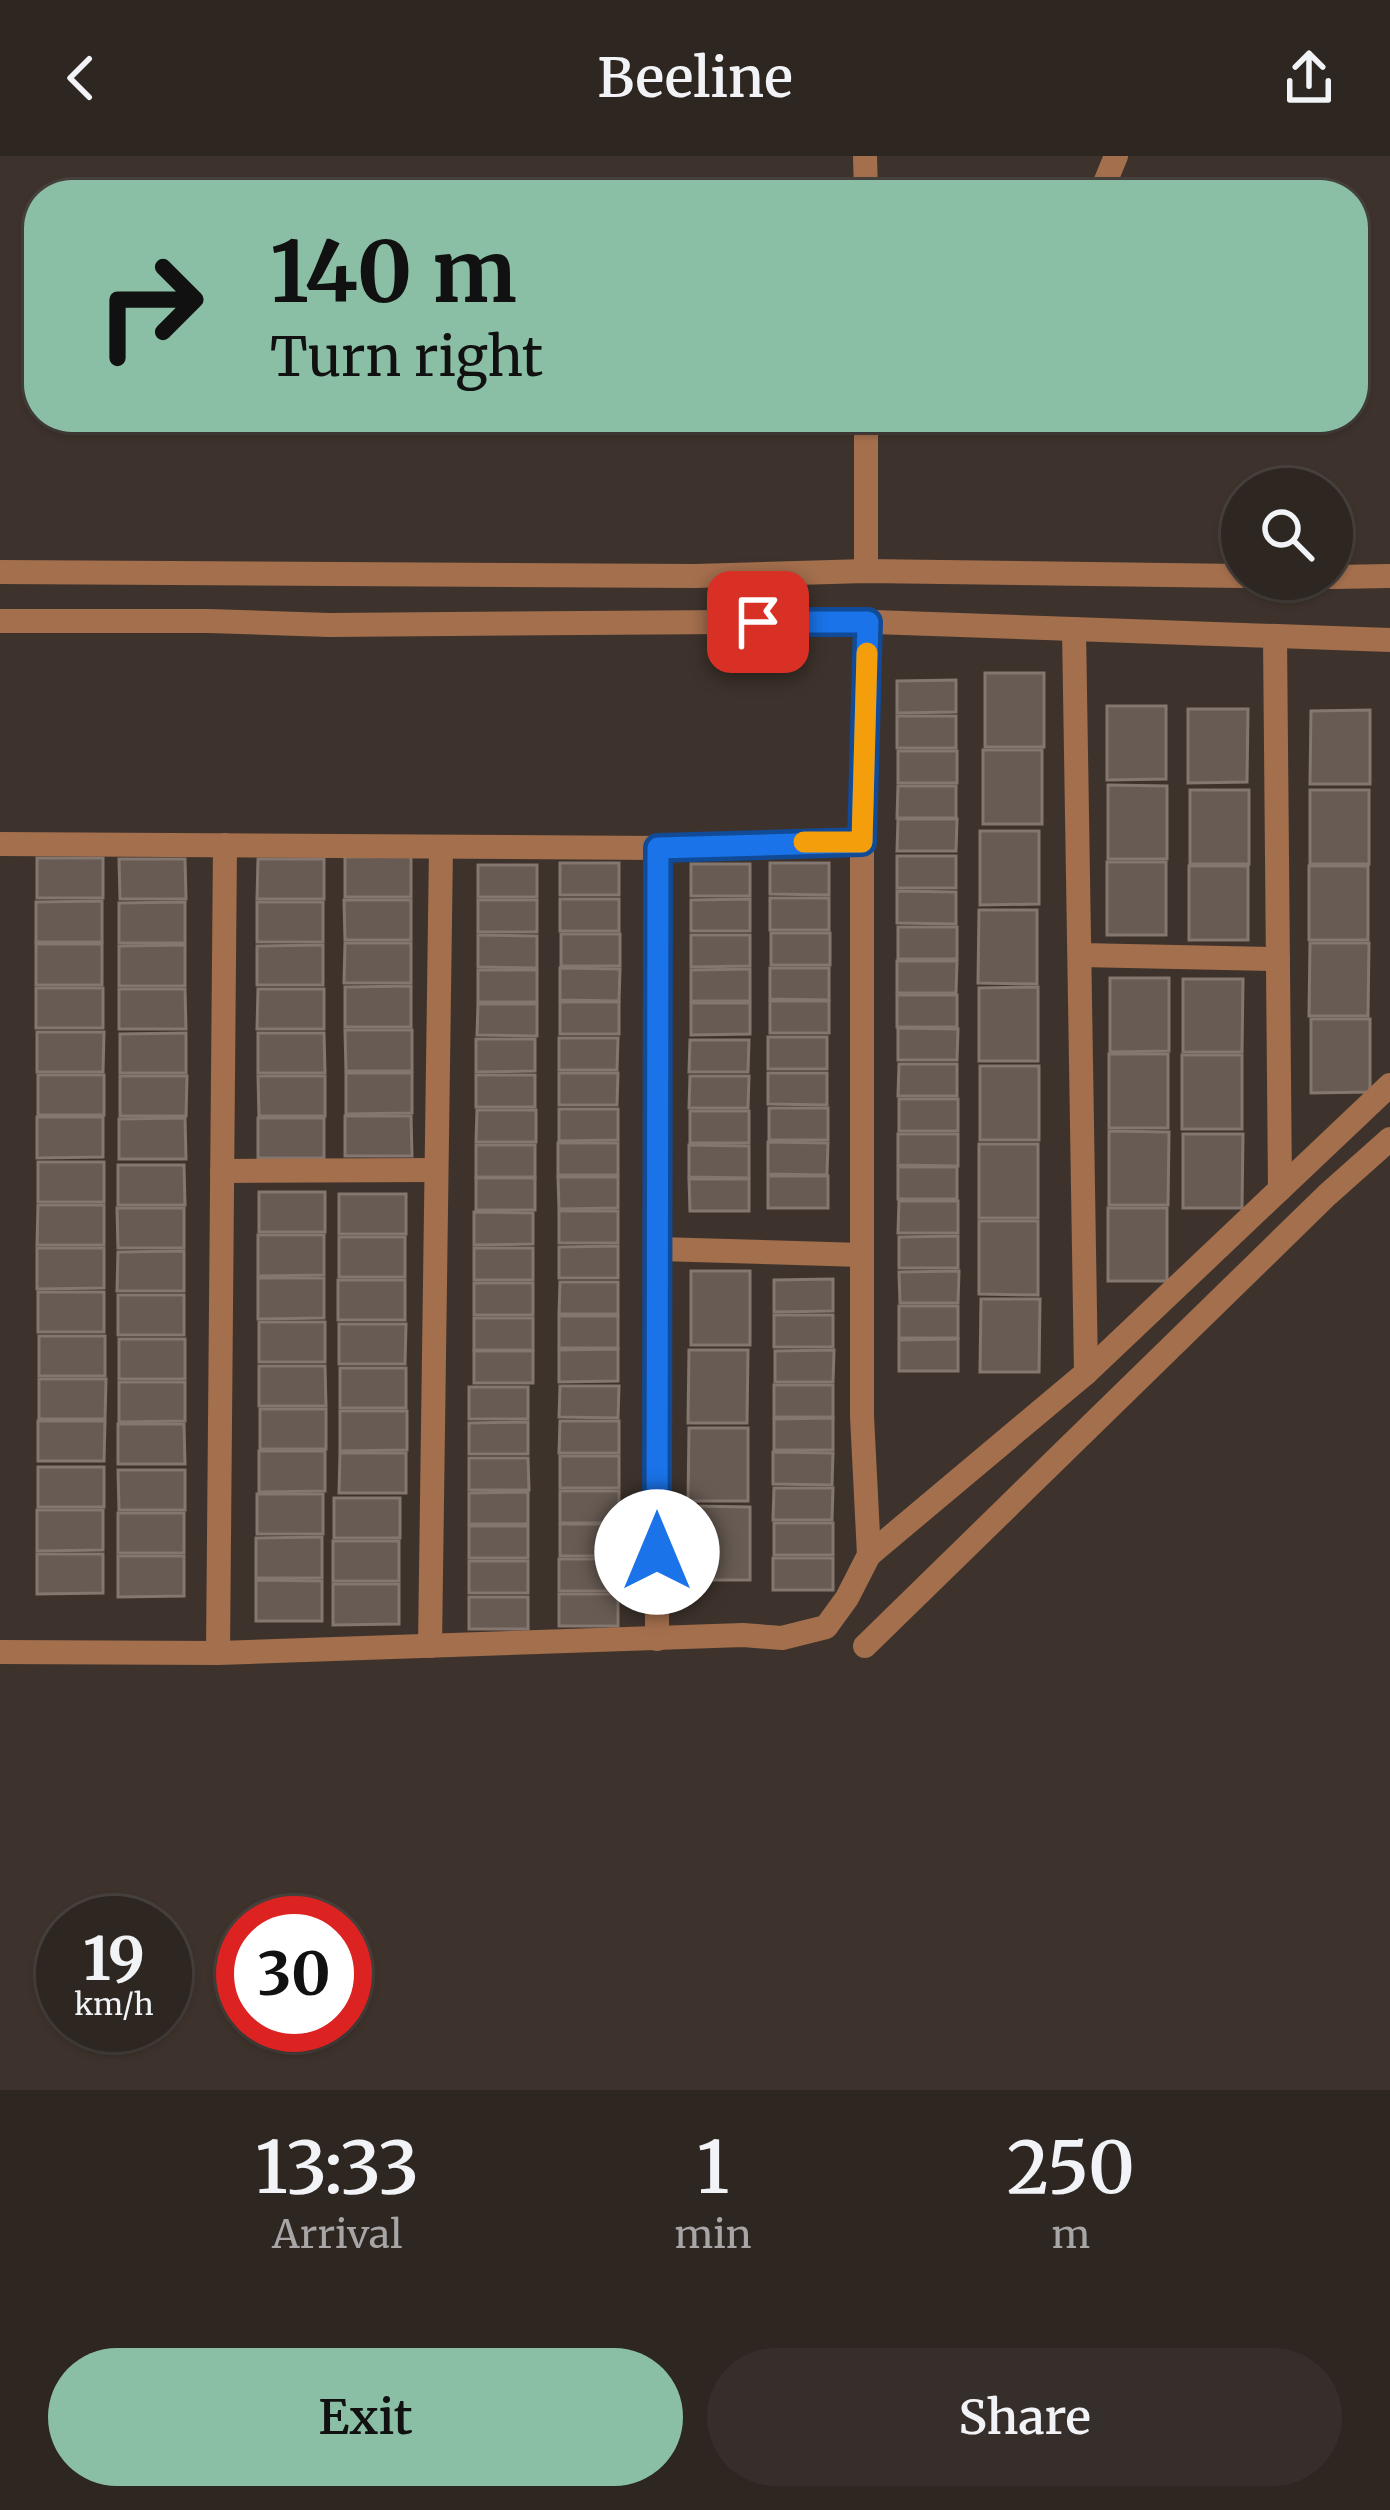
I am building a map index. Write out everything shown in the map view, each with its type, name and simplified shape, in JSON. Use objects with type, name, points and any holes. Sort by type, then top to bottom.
[{"type":"street","points":[[866,432],[866,571]]},
{"type":"street","points":[[0,572],[695,576],[866,571],[1221,576]]},
{"type":"street","points":[[1353,577],[1390,576]]},
{"type":"street","points":[[0,621],[329,625],[868,622],[1390,640]]},
{"type":"street","points":[[868,622],[862,842],[862,1416],[869,1555]]},
{"type":"street","points":[[1074,629],[1086,1373]]},
{"type":"street","points":[[1274,636],[1280,1190]]},
{"type":"street","points":[[0,844],[658,848],[862,842]]},
{"type":"street","points":[[218,1654],[225,845]]},
{"type":"street","points":[[430,1646],[441,847]]},
{"type":"street","points":[[657,1639],[658,848]]},
{"type":"street","points":[[1080,956],[1278,958]]},
{"type":"street","points":[[0,1652],[218,1654],[743,1635],[782,1638],[826,1627],[869,1555],[1086,1373],[1390,1085]]},
{"type":"street","points":[[865,1646],[1310,1211],[1390,1139]]},
{"type":"street","points":[[222,1171],[436,1170]]},
{"type":"street","points":[[658,1249],[862,1256]]},
{"type":"building","points":[[985,673],[1044,673],[1044,747],[985,747]]},
{"type":"building","points":[[956,680],[956,712],[897,713],[897,681]]},
{"type":"building","points":[[1107,706],[1166,706],[1166,779],[1107,780]]},
{"type":"building","points":[[1188,709],[1248,709],[1247,782],[1188,783]]},
{"type":"building","points":[[1370,710],[1370,784],[1310,784],[1311,711]]},
{"type":"building","points":[[897,716],[956,716],[956,748],[897,748]]},
{"type":"building","points":[[983,750],[1042,750],[1042,824],[983,824]]},
{"type":"building","points":[[898,751],[957,751],[957,783],[898,783]]},
{"type":"building","points":[[1108,785],[1167,786],[1167,859],[1108,859]]},
{"type":"building","points":[[898,786],[956,786],[956,818],[897,818]]},
{"type":"building","points":[[1190,790],[1249,790],[1249,864],[1190,864]]},
{"type":"building","points":[[1310,790],[1369,790],[1369,864],[1310,864]]},
{"type":"building","points":[[898,819],[957,819],[956,851],[897,851]]},
{"type":"building","points":[[980,831],[1039,831],[1039,904],[980,905]]},
{"type":"building","points":[[411,856],[411,897],[345,897],[345,857]]},
{"type":"building","points":[[897,856],[956,856],[956,888],[897,888]]},
{"type":"building","points":[[37,858],[103,858],[103,898],[37,898]]},
{"type":"building","points":[[119,859],[185,859],[186,899],[120,899]]},
{"type":"building","points":[[258,859],[324,859],[324,899],[257,899]]},
{"type":"building","points":[[1107,862],[1166,862],[1166,935],[1107,935]]},
{"type":"building","points":[[560,863],[619,863],[619,895],[560,895]]},
{"type":"building","points":[[770,863],[829,863],[829,895],[770,894]]},
{"type":"building","points":[[691,864],[750,864],[750,896],[691,896]]},
{"type":"building","points":[[478,865],[537,865],[537,897],[478,897]]},
{"type":"building","points":[[1189,866],[1248,866],[1248,940],[1189,940]]},
{"type":"building","points":[[1309,866],[1368,866],[1368,940],[1309,940]]},
{"type":"building","points":[[897,891],[956,892],[956,924],[897,923]]},
{"type":"building","points":[[770,898],[829,898],[829,930],[770,930]]},
{"type":"building","points":[[560,899],[619,899],[619,931],[560,931]]},
{"type":"building","points":[[750,899],[750,931],[691,931],[691,900]]},
{"type":"building","points":[[344,900],[411,900],[411,940],[345,940]]},
{"type":"building","points":[[478,900],[537,900],[537,932],[478,932]]},
{"type":"building","points":[[102,901],[102,942],[36,942],[36,902]]},
{"type":"building","points":[[185,902],[185,943],[119,943],[119,903]]},
{"type":"building","points":[[257,902],[323,902],[323,942],[257,942]]},
{"type":"building","points":[[979,910],[1037,910],[1037,984],[978,983]]},
{"type":"building","points":[[898,927],[957,927],[957,959],[898,959]]},
{"type":"building","points":[[771,933],[830,933],[830,965],[771,965]]},
{"type":"building","points":[[561,934],[620,934],[620,966],[561,966]]},
{"type":"building","points":[[478,935],[537,936],[537,968],[478,967]]},
{"type":"building","points":[[691,935],[750,935],[750,966],[691,967]]},
{"type":"building","points":[[345,943],[411,943],[411,983],[344,983]]},
{"type":"building","points":[[1310,943],[1369,943],[1368,1016],[1309,1016]]},
{"type":"building","points":[[36,944],[102,944],[102,985],[36,985]]},
{"type":"building","points":[[185,945],[185,986],[119,986],[119,946]]},
{"type":"building","points":[[323,945],[323,985],[257,985],[257,946]]},
{"type":"building","points":[[897,961],[957,961],[956,993],[897,993]]},
{"type":"building","points":[[560,968],[620,969],[619,1001],[560,1000]]},
{"type":"building","points":[[770,968],[829,968],[829,1000],[770,999]]},
{"type":"building","points":[[750,969],[750,1001],[691,1001],[691,970]]},
{"type":"building","points":[[478,970],[537,970],[537,1002],[478,1002]]},
{"type":"building","points":[[1110,978],[1169,978],[1169,1051],[1110,1052]]},
{"type":"building","points":[[1183,979],[1243,979],[1242,1052],[1183,1052]]},
{"type":"building","points":[[411,986],[411,1027],[345,1027],[345,987]]},
{"type":"building","points":[[1038,987],[1038,1061],[979,1061],[979,988]]},
{"type":"building","points":[[36,988],[103,988],[103,1028],[36,1028]]},
{"type":"building","points":[[119,989],[185,989],[186,1029],[119,1029]]},
{"type":"building","points":[[258,989],[324,989],[324,1029],[257,1029]]},
{"type":"building","points":[[897,995],[957,995],[957,1027],[897,1027]]},
{"type":"building","points":[[770,1001],[829,1001],[829,1033],[770,1033]]},
{"type":"building","points":[[560,1002],[619,1002],[619,1034],[560,1034]]},
{"type":"building","points":[[691,1003],[750,1003],[750,1034],[691,1035]]},
{"type":"building","points":[[478,1004],[537,1004],[537,1036],[477,1035]]},
{"type":"building","points":[[1311,1019],[1370,1019],[1370,1092],[1311,1093]]},
{"type":"building","points":[[898,1028],[958,1029],[957,1060],[898,1060]]},
{"type":"building","points":[[345,1030],[412,1030],[412,1071],[346,1071]]},
{"type":"building","points":[[37,1032],[104,1032],[103,1072],[37,1072]]},
{"type":"building","points":[[186,1033],[186,1073],[120,1073],[120,1034]]},
{"type":"building","points":[[258,1033],[324,1033],[325,1073],[258,1073]]},
{"type":"building","points":[[768,1037],[827,1037],[827,1069],[768,1069]]},
{"type":"building","points":[[559,1038],[618,1038],[617,1070],[559,1070]]},
{"type":"building","points":[[476,1039],[535,1039],[535,1071],[476,1072]]},
{"type":"building","points":[[690,1040],[749,1040],[748,1072],[689,1072]]},
{"type":"building","points":[[1109,1054],[1168,1054],[1168,1128],[1109,1128]]},
{"type":"building","points":[[1182,1055],[1242,1055],[1242,1129],[1182,1129]]},
{"type":"building","points":[[899,1064],[957,1064],[957,1096],[898,1096]]},
{"type":"building","points":[[980,1066],[1039,1066],[1039,1140],[980,1140]]},
{"type":"building","points":[[346,1073],[412,1073],[412,1113],[346,1114]]},
{"type":"building","points":[[559,1073],[618,1073],[617,1105],[559,1105]]},
{"type":"building","points":[[768,1073],[827,1073],[827,1105],[768,1104]]},
{"type":"building","points":[[38,1075],[104,1075],[104,1115],[38,1115]]},
{"type":"building","points":[[476,1075],[535,1075],[535,1107],[476,1107]]},
{"type":"building","points":[[120,1076],[187,1076],[186,1116],[120,1116]]},
{"type":"building","points":[[258,1076],[325,1076],[325,1116],[259,1116]]},
{"type":"building","points":[[690,1076],[749,1076],[748,1108],[689,1108]]},
{"type":"building","points":[[899,1099],[958,1099],[958,1131],[899,1131]]},
{"type":"building","points":[[769,1108],[828,1108],[828,1140],[769,1140]]},
{"type":"building","points":[[559,1109],[618,1109],[618,1140],[559,1141]]},
{"type":"building","points":[[477,1110],[536,1110],[536,1142],[476,1142]]},
{"type":"building","points":[[690,1111],[749,1111],[749,1143],[690,1143]]},
{"type":"building","points":[[345,1116],[411,1116],[412,1156],[345,1156]]},
{"type":"building","points":[[37,1117],[103,1117],[103,1157],[37,1158]]},
{"type":"building","points":[[185,1118],[186,1159],[119,1159],[119,1119]]},
{"type":"building","points":[[258,1118],[324,1118],[324,1158],[258,1158]]},
{"type":"building","points":[[1109,1131],[1169,1132],[1168,1205],[1109,1205]]},
{"type":"building","points":[[898,1134],[958,1134],[958,1166],[898,1165]]},
{"type":"building","points":[[1183,1134],[1243,1134],[1242,1208],[1183,1208]]},
{"type":"building","points":[[768,1142],[828,1143],[827,1175],[768,1174]]},
{"type":"building","points":[[558,1143],[618,1143],[618,1175],[558,1175]]},
{"type":"building","points":[[979,1144],[1038,1144],[1038,1218],[979,1218]]},
{"type":"building","points":[[476,1145],[535,1145],[535,1177],[476,1177]]},
{"type":"building","points":[[689,1145],[749,1146],[749,1178],[689,1177]]},
{"type":"building","points":[[38,1162],[104,1162],[104,1202],[38,1202]]},
{"type":"building","points":[[118,1165],[184,1165],[185,1205],[118,1205]]},
{"type":"building","points":[[898,1167],[957,1167],[957,1199],[898,1199]]},
{"type":"building","points":[[768,1176],[828,1176],[828,1208],[768,1208]]},
{"type":"building","points":[[558,1177],[618,1177],[618,1208],[559,1209]]},
{"type":"building","points":[[476,1178],[535,1178],[535,1210],[476,1210]]},
{"type":"building","points":[[689,1179],[749,1179],[749,1211],[690,1211]]},
{"type":"building","points":[[259,1192],[325,1192],[325,1232],[259,1232]]},
{"type":"building","points":[[339,1194],[406,1194],[406,1234],[339,1234]]},
{"type":"building","points":[[899,1201],[958,1201],[958,1233],[898,1233]]},
{"type":"building","points":[[38,1205],[104,1205],[104,1245],[37,1245]]},
{"type":"building","points":[[117,1208],[184,1208],[184,1248],[118,1248]]},
{"type":"building","points":[[1108,1208],[1167,1208],[1167,1281],[1108,1281]]},
{"type":"building","points":[[559,1211],[618,1211],[618,1243],[559,1243]]},
{"type":"building","points":[[474,1212],[533,1213],[533,1244],[474,1245]]},
{"type":"building","points":[[979,1221],[1038,1221],[1038,1295],[979,1294]]},
{"type":"building","points":[[258,1235],[324,1235],[324,1275],[258,1276]]},
{"type":"building","points":[[958,1236],[958,1268],[899,1268],[899,1237]]},
{"type":"building","points":[[339,1237],[405,1237],[405,1277],[339,1277]]},
{"type":"building","points":[[618,1246],[618,1278],[559,1278],[559,1247]]},
{"type":"building","points":[[37,1248],[104,1248],[104,1288],[37,1289]]},
{"type":"building","points":[[474,1248],[533,1248],[533,1280],[474,1280]]},
{"type":"building","points":[[184,1251],[184,1291],[117,1291],[118,1252]]},
{"type":"building","points":[[691,1271],[750,1271],[750,1345],[691,1345]]},
{"type":"building","points":[[959,1271],[958,1303],[900,1303],[899,1272]]},
{"type":"building","points":[[258,1278],[324,1278],[324,1318],[258,1319]]},
{"type":"building","points":[[833,1279],[833,1311],[774,1312],[774,1280]]},
{"type":"building","points":[[338,1280],[405,1280],[405,1320],[338,1320]]},
{"type":"building","points":[[560,1282],[618,1282],[618,1314],[559,1314]]},
{"type":"building","points":[[474,1283],[533,1283],[533,1315],[474,1315]]},
{"type":"building","points":[[38,1292],[104,1292],[104,1332],[38,1332]]},
{"type":"building","points":[[118,1295],[184,1295],[184,1335],[118,1335]]},
{"type":"building","points":[[981,1299],[1040,1299],[1039,1372],[980,1372]]},
{"type":"building","points":[[899,1306],[958,1306],[958,1338],[899,1338]]},
{"type":"building","points":[[774,1315],[833,1315],[833,1347],[774,1347]]},
{"type":"building","points":[[559,1316],[618,1316],[618,1348],[559,1348]]},
{"type":"building","points":[[474,1318],[533,1318],[533,1350],[474,1350]]},
{"type":"building","points":[[259,1322],[325,1322],[325,1362],[259,1362]]},
{"type":"building","points":[[339,1324],[406,1324],[405,1364],[339,1364]]},
{"type":"building","points":[[39,1336],[105,1336],[105,1376],[39,1376]]},
{"type":"building","points":[[119,1339],[185,1339],[185,1379],[119,1379]]},
{"type":"building","points":[[958,1339],[958,1371],[899,1371],[899,1340]]},
{"type":"building","points":[[618,1349],[618,1381],[559,1382],[559,1350]]},
{"type":"building","points":[[689,1350],[748,1350],[747,1423],[688,1423]]},
{"type":"building","points":[[834,1350],[833,1382],[775,1382],[775,1351]]},
{"type":"building","points":[[474,1351],[533,1351],[533,1383],[474,1383]]},
{"type":"building","points":[[259,1366],[325,1366],[326,1406],[259,1406]]},
{"type":"building","points":[[340,1368],[406,1368],[406,1408],[340,1408]]},
{"type":"building","points":[[39,1379],[106,1379],[105,1419],[39,1419]]},
{"type":"building","points":[[119,1382],[185,1382],[185,1421],[119,1422]]},
{"type":"building","points":[[774,1385],[833,1385],[833,1417],[774,1417]]},
{"type":"building","points":[[560,1386],[619,1386],[618,1418],[559,1417]]},
{"type":"building","points":[[469,1387],[528,1387],[528,1419],[469,1419]]},
{"type":"building","points":[[260,1409],[326,1409],[326,1449],[260,1449]]},
{"type":"building","points":[[340,1411],[407,1411],[407,1450],[340,1451]]},
{"type":"building","points":[[833,1418],[833,1450],[774,1450],[774,1419]]},
{"type":"building","points":[[38,1421],[105,1421],[104,1461],[38,1461]]},
{"type":"building","points":[[560,1421],[619,1421],[619,1453],[559,1453]]},
{"type":"building","points":[[528,1422],[528,1454],[469,1454],[469,1423]]},
{"type":"building","points":[[118,1424],[184,1424],[185,1464],[118,1464]]},
{"type":"building","points":[[689,1428],[748,1428],[748,1501],[688,1501]]},
{"type":"building","points":[[259,1451],[325,1451],[325,1491],[259,1492]]},
{"type":"building","points":[[773,1452],[833,1453],[832,1485],[773,1484]]},
{"type":"building","points":[[340,1453],[406,1453],[406,1493],[339,1493]]},
{"type":"building","points":[[560,1456],[619,1456],[619,1488],[560,1488]]},
{"type":"building","points":[[469,1458],[528,1458],[529,1490],[469,1490]]},
{"type":"building","points":[[38,1467],[104,1467],[104,1507],[38,1507]]},
{"type":"building","points":[[118,1470],[185,1470],[185,1510],[119,1510]]},
{"type":"building","points":[[774,1488],[833,1488],[832,1520],[773,1520]]},
{"type":"building","points":[[560,1491],[619,1491],[619,1523],[560,1523]]},
{"type":"building","points":[[528,1492],[528,1524],[469,1524],[469,1493]]},
{"type":"building","points":[[257,1494],[323,1494],[323,1534],[257,1534]]},
{"type":"building","points":[[334,1498],[400,1498],[400,1538],[334,1538]]},
{"type":"building","points":[[691,1506],[750,1507],[750,1580],[691,1580]]},
{"type":"building","points":[[37,1510],[103,1510],[103,1550],[37,1551]]},
{"type":"building","points":[[118,1513],[184,1513],[184,1553],[118,1553]]},
{"type":"building","points":[[774,1523],[833,1523],[833,1555],[774,1555]]},
{"type":"building","points":[[560,1524],[619,1524],[619,1556],[560,1556]]},
{"type":"building","points":[[469,1526],[528,1526],[528,1558],[469,1558]]},
{"type":"building","points":[[322,1537],[322,1578],[256,1578],[256,1538]]},
{"type":"building","points":[[333,1541],[399,1541],[399,1581],[333,1581]]},
{"type":"building","points":[[37,1554],[103,1554],[103,1593],[37,1594]]},
{"type":"building","points":[[118,1556],[184,1556],[184,1596],[118,1597]]},
{"type":"building","points":[[773,1558],[833,1558],[833,1590],[773,1590]]},
{"type":"building","points":[[559,1559],[618,1559],[618,1591],[559,1591]]},
{"type":"building","points":[[469,1561],[528,1561],[528,1593],[469,1593]]},
{"type":"building","points":[[256,1580],[322,1581],[322,1621],[256,1621]]},
{"type":"building","points":[[333,1584],[399,1584],[399,1624],[333,1625]]},
{"type":"building","points":[[559,1594],[618,1594],[618,1626],[559,1626]]},
{"type":"building","points":[[469,1597],[528,1597],[528,1629],[469,1629]]},
{"type":"slow traffic","points":[[804,842],[862,842],[867,653]]},
{"type":"route","points":[[657,1552],[658,848],[862,842],[868,622],[758,622]]}]
